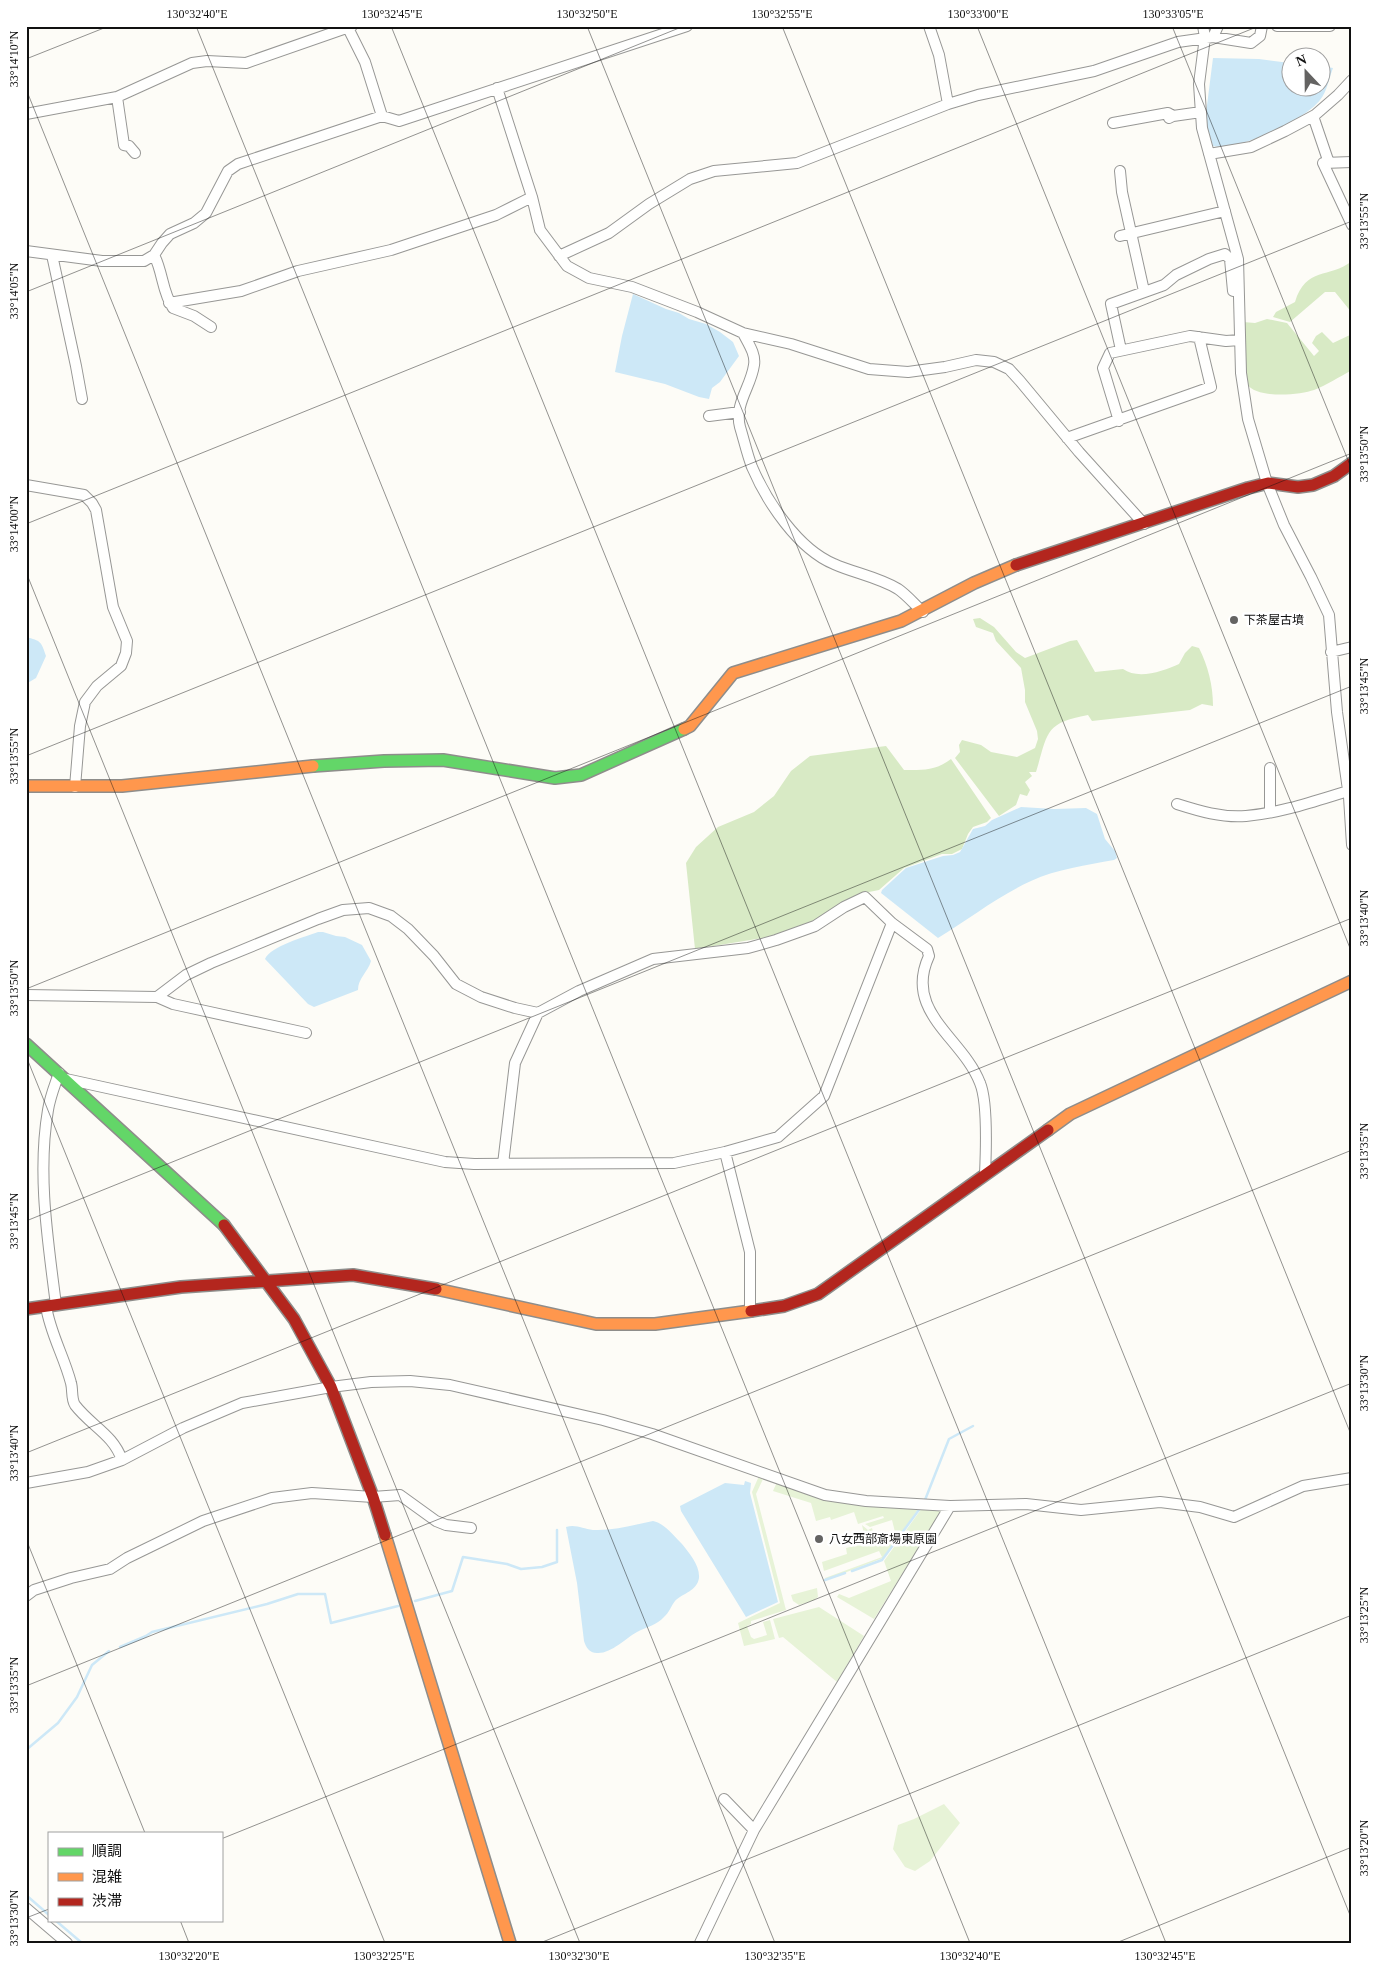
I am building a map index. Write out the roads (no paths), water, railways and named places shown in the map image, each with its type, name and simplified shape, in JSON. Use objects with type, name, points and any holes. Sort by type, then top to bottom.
[{"type":"street","points":[[26,251],[102,261],[144,261],[154,255],[170,234],[194,223],[206,213],[228,170],[238,164],[382,116],[399,121],[687,26]]},
{"type":"street","points":[[929,26],[939,55],[948,104]]},
{"type":"street","points":[[1204,26],[1209,37]]},
{"type":"street","points":[[1218,26],[1209,37],[1199,84],[1202,128],[1238,259],[1241,373],[1248,419],[1267,483],[1284,525],[1329,615],[1337,712],[1350,795],[1352,845]]},
{"type":"street","points":[[559,256],[609,233],[690,179],[714,171],[797,163],[948,104],[978,95],[1094,71],[1178,42],[1209,37],[1251,43],[1260,36],[1262,26]]},
{"type":"street","points":[[1277,26],[1330,26]]},
{"type":"street","points":[[26,114],[117,97],[192,63],[207,61],[246,63],[350,27],[365,62],[382,116]]},
{"type":"street","points":[[1209,154],[1251,147],[1313,116],[1338,95],[1352,80]]},
{"type":"street","points":[[497,88],[532,197],[540,230],[567,266],[589,278],[632,287],[697,312],[743,334],[791,344],[869,369],[906,372],[945,368],[976,360],[994,362],[1009,369],[1067,438],[1144,524]]},
{"type":"street","points":[[117,97],[124,145],[129,146],[135,153]]},
{"type":"street","points":[[1113,123],[1168,113],[1170,118],[1201,112]]},
{"type":"street","points":[[1313,116],[1329,163]]},
{"type":"street","points":[[1352,162],[1323,163],[1352,225]]},
{"type":"street","points":[[1120,171],[1122,192],[1144,291]]},
{"type":"street","points":[[169,303],[241,291],[298,271],[391,250],[496,215],[532,197]]},
{"type":"street","points":[[1120,236],[1225,211]]},
{"type":"street","points":[[1121,350],[1111,304],[1164,285],[1176,275],[1224,254],[1230,259],[1235,321],[1240,320]]},
{"type":"street","points":[[52,255],[82,399]]},
{"type":"street","points":[[154,255],[160,266],[169,303],[173,308],[194,316],[211,327]]},
{"type":"street","points":[[743,334],[752,351],[754,364],[740,401],[739,422],[751,465],[759,483],[790,530],[807,548],[832,563],[872,577],[898,589],[923,612]]},
{"type":"street","points":[[1119,421],[1103,368],[1110,353],[1190,336],[1226,341],[1240,340]]},
{"type":"street","points":[[1067,438],[1211,387],[1198,337]]},
{"type":"street","points":[[708,416],[740,412]]},
{"type":"street","points":[[26,786],[122,786],[321,765],[384,761],[443,760],[555,778],[581,775],[656,743],[690,726],[734,673],[901,621],[923,612],[984,578],[1086,541],[1144,524],[1222,496],[1267,483],[1299,487],[1318,484],[1342,471],[1352,462]]},
{"type":"street","points":[[26,485],[84,496],[92,503],[96,510],[113,607],[127,641],[126,653],[121,666],[97,686],[85,702],[80,726],[75,787]]},
{"type":"street","points":[[1331,652],[1352,647]]},
{"type":"street","points":[[1270,768],[1270,811]]},
{"type":"street","points":[[1177,804],[1204,812],[1246,816],[1350,795]]},
{"type":"street","points":[[503,1164],[515,1063],[538,1013],[587,987],[653,959],[748,948],[776,940],[815,926],[865,897],[892,922],[927,949],[929,956],[922,970],[922,986],[928,1008],[938,1024],[972,1066],[981,1084],[984,1110],[986,1174]]},
{"type":"street","points":[[157,997],[186,975],[235,953],[344,910],[369,908],[391,916],[408,929],[434,956],[456,984],[481,997],[538,1013]]},
{"type":"street","points":[[62,1076],[445,1162],[503,1164],[674,1163],[725,1152],[778,1136],[824,1096],[892,922]]},
{"type":"street","points":[[26,1309],[181,1287],[353,1275],[416,1284],[596,1324],[656,1324],[784,1306],[818,1294],[880,1252],[1070,1114],[1352,981]]},
{"type":"street","points":[[26,995],[157,997],[173,1004],[306,1034]]},
{"type":"street","points":[[26,1044],[225,1226],[267,1280],[294,1319],[331,1387],[373,1497],[510,1943]]},
{"type":"street","points":[[62,1076],[48,1108],[45,1141],[45,1217],[51,1305],[49,1323],[71,1383],[73,1400],[86,1417],[112,1440],[118,1448],[122,1460]]},
{"type":"street","points":[[725,1152],[750,1252],[750,1311]]},
{"type":"street","points":[[28,1480],[88,1472],[122,1460],[183,1428],[242,1403],[331,1387],[371,1382],[410,1381],[450,1385],[603,1420],[652,1434],[825,1494],[866,1501],[950,1506],[1026,1504],[1081,1510],[1160,1502],[1200,1506],[1234,1517],[1303,1486],[1352,1478]]},
{"type":"street","points":[[26,1596],[34,1590],[71,1578],[110,1569],[126,1558],[203,1521],[272,1498],[312,1493],[373,1497],[400,1494],[446,1525],[471,1528]]},
{"type":"street","points":[[700,1943],[754,1830],[950,1506]]},
{"type":"street","points":[[724,1799],[754,1830]]},
{"type":"street","points":[[26,1908],[67,1943]]},
{"type":"water","points":[[1213,58],[1259,59],[1280,62],[1280,98],[1321,98],[1312,108],[1286,125],[1270,133],[1224,147],[1213,146],[1205,121]]},
{"type":"water","points":[[633,294],[689,319],[706,324],[733,342],[739,356],[720,382],[712,388],[709,399],[665,384],[615,372]]},
{"type":"water","points":[[26,637],[40,642],[46,656],[36,678],[26,684]]},
{"type":"water","points":[[1021,807],[1086,808],[1097,814],[1105,839],[1115,851],[1117,858],[1062,870],[1031,881],[995,901],[938,938],[881,893],[906,868],[960,852],[973,829],[985,826],[992,820]]},
{"type":"water","points":[[318,932],[345,937],[362,945],[371,961],[358,986],[358,990],[314,1007],[308,1004],[265,959],[268,954],[281,946]]},
{"type":"water","points":[[745,1481],[751,1483],[750,1493],[778,1602],[746,1617],[681,1511],[680,1506],[725,1483],[744,1485]]},
{"type":"water","points":[[653,1521],[669,1530],[691,1555],[698,1568],[698,1582],[693,1589],[675,1601],[667,1614],[658,1622],[637,1632],[608,1651],[602,1653],[592,1652],[584,1641],[577,1583],[566,1527],[608,1530]]},
{"type":"waterway","points":[[925,1500],[949,1439],[973,1426]]},
{"type":"waterway","points":[[852,1571],[882,1560],[921,1507]]},
{"type":"waterway","points":[[415,1601],[452,1591],[463,1557],[507,1564],[521,1569],[542,1567],[557,1562],[557,1530]]},
{"type":"waterway","points":[[825,1580],[845,1573]]},
{"type":"waterway","points":[[120,1647],[152,1632],[267,1604],[298,1594],[325,1594],[331,1623],[398,1606]]},
{"type":"waterway","points":[[26,1750],[58,1723],[77,1697],[92,1665],[109,1651]]},
{"type":"waterway","points":[[26,1895],[48,1914]]},
{"type":"waterway","points":[[57,1922],[82,1943]]},
{"type":"place","name":"下茶屋古墳","points":[[1234,620]]},
{"type":"place","name":"八女西部斎場東原園","points":[[819,1539]]}]
